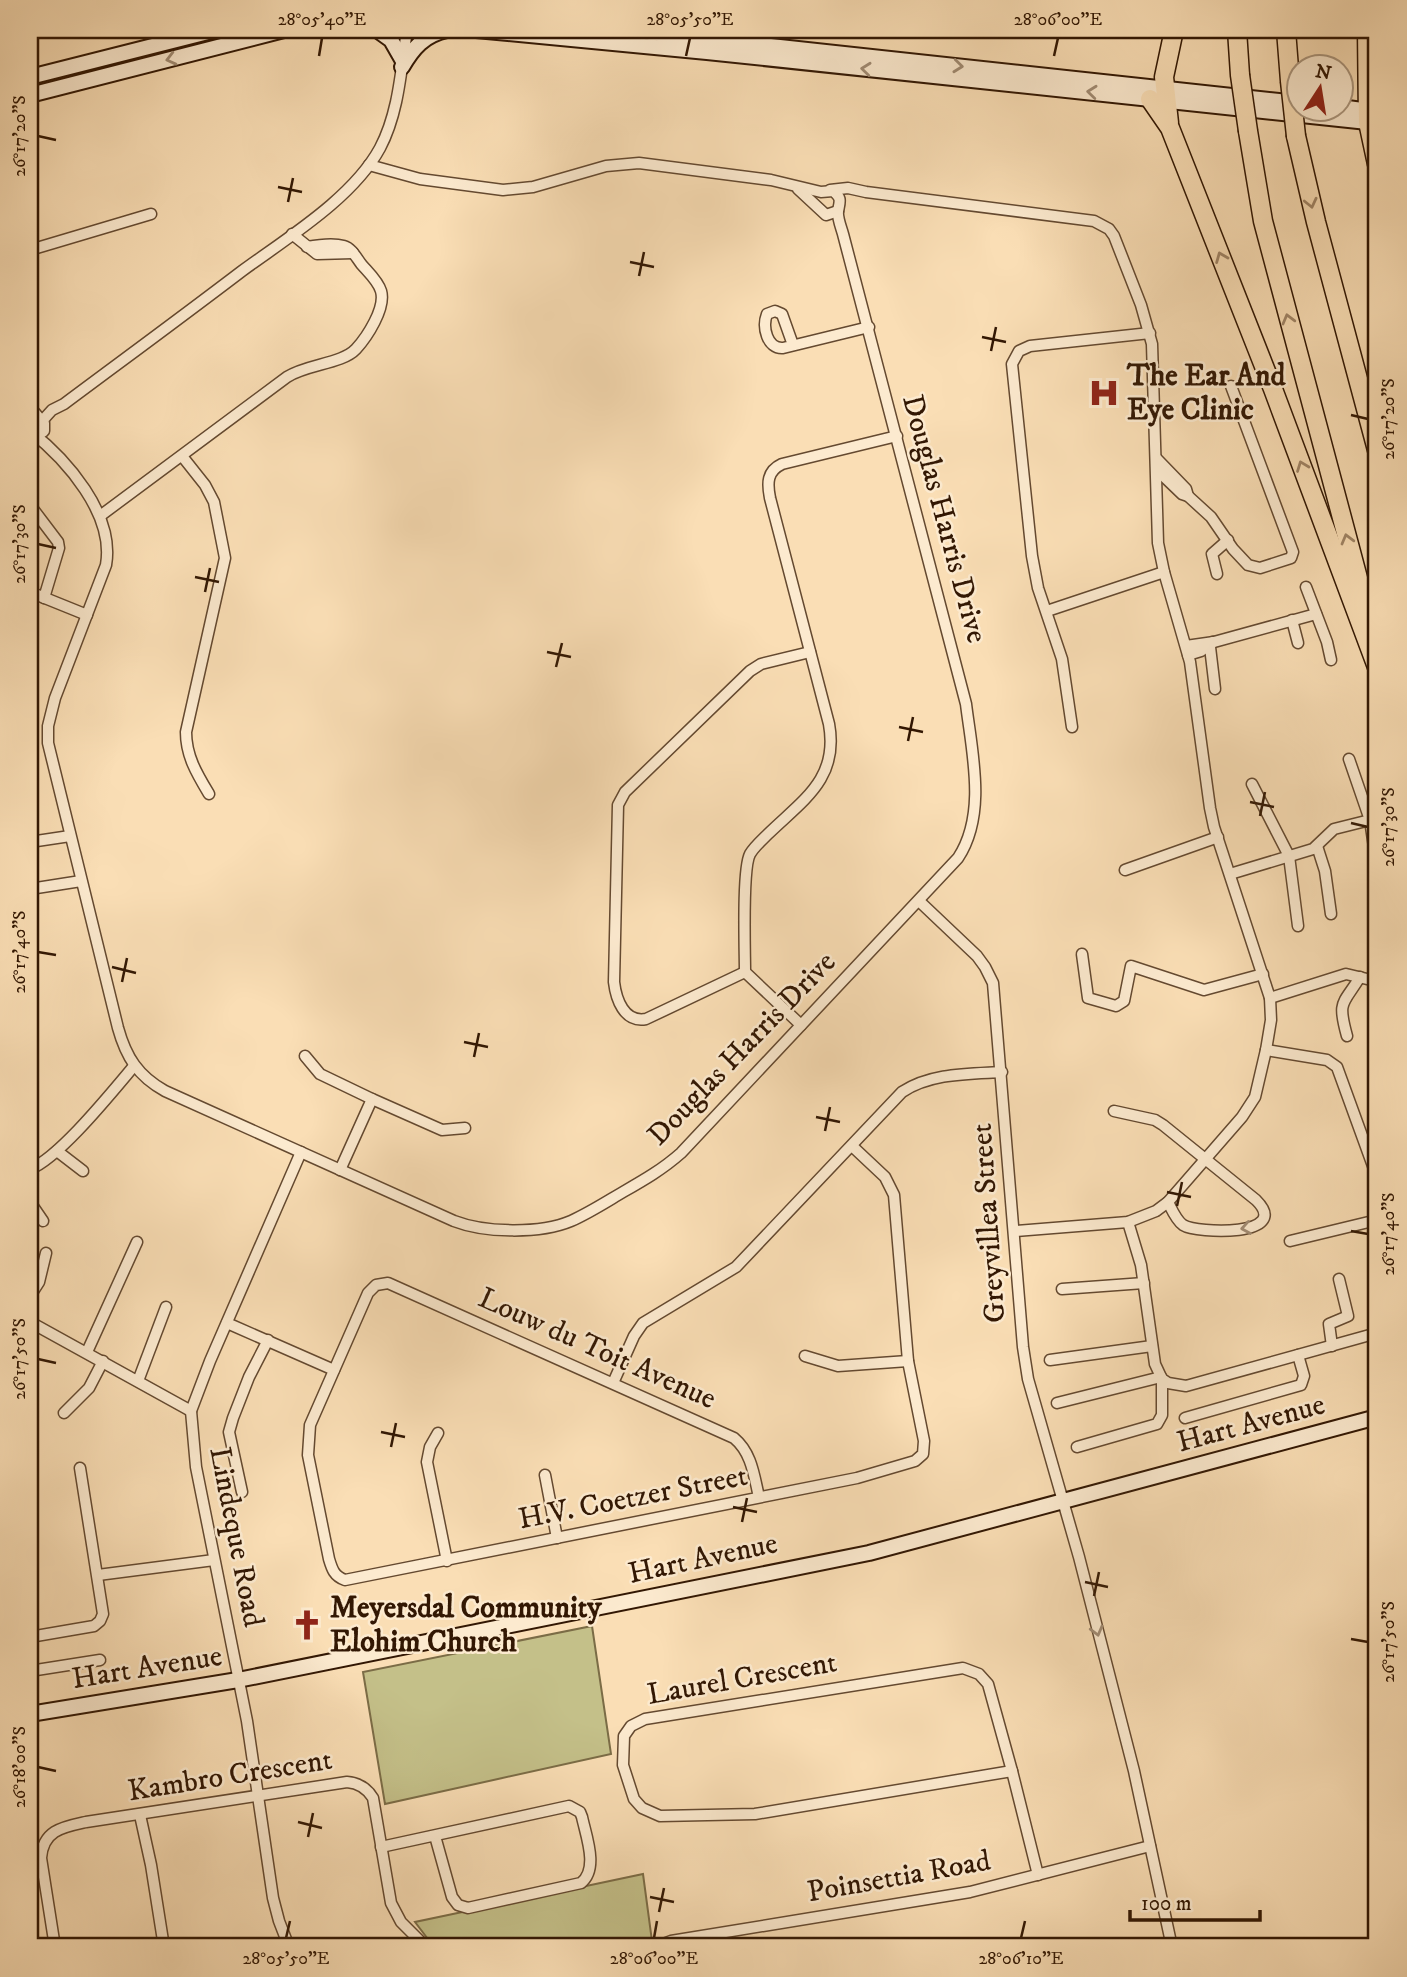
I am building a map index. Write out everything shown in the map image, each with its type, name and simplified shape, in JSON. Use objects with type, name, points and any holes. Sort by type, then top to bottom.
[{"type":"highway","points":[[1174,30],[1161,96],[1170,128],[1273,389],[1377,667]]},
{"type":"highway","points":[[1237,30],[1240,75],[1263,221],[1377,652]]},
{"type":"highway","points":[[1286,30],[1296,136],[1316,222],[1377,450]]},
{"type":"highway","points":[[1367,30],[1368,81],[1374,113],[1377,164]]},
{"type":"street","points":[[30,77],[216,30]]},
{"type":"street","points":[[30,95],[284,30]]},
{"type":"street","points":[[377,30],[391,40],[402,64]]},
{"type":"street","points":[[37,428],[52,410],[64,404],[331,204],[369,165],[380,147],[396,105],[407,30]]},
{"type":"street","points":[[402,64],[424,39],[447,30]]},
{"type":"street","points":[[476,30],[1161,96],[1374,113]]},
{"type":"street","points":[[622,30],[1161,96],[1284,102]]},
{"type":"street","points":[[1354,109],[1374,113]]},
{"type":"street","name":"Douglas Harris Drive","points":[[369,165],[420,179],[503,190],[533,187],[606,166],[639,163],[771,180],[825,191],[848,188],[1101,224],[1114,236],[1150,333],[1154,360],[1157,533],[1164,572],[1187,651],[1210,808],[1270,998],[1271,1020],[1255,1097],[1242,1117],[1168,1202]]},
{"type":"street","name":"Douglas Harris Drive","points":[[30,407],[37,428],[100,516],[107,540],[107,556],[55,698],[48,726],[49,751],[121,1037],[129,1059],[153,1084],[165,1091],[454,1221],[473,1227],[530,1229],[565,1223],[665,1167],[958,858],[967,841],[974,816],[974,780],[966,704],[869,327],[842,234],[816,205],[795,187]]},
{"type":"street","points":[[816,205],[817,198],[825,191],[839,196],[842,234]]},
{"type":"street","points":[[826,215],[840,207],[852,195],[866,192]]},
{"type":"street","points":[[30,232],[32,249],[151,214]]},
{"type":"street","points":[[100,516],[287,377],[304,368],[341,358],[356,349],[376,315],[382,293],[371,274],[350,249],[344,246],[307,247],[292,234]]},
{"type":"street","points":[[793,345],[869,327]]},
{"type":"street","points":[[1072,727],[1065,672],[1038,588],[1032,556],[1012,373],[1013,359],[1019,351],[1030,346],[1150,333]]},
{"type":"street","points":[[1157,470],[1215,522],[1239,555],[1254,568],[1289,560],[1293,552],[1231,386]]},
{"type":"street","points":[[801,1025],[745,972],[750,854],[817,787],[830,759],[830,733],[770,498],[769,477],[773,469],[782,464],[897,436]]},
{"type":"street","points":[[182,456],[205,485],[214,502],[225,558],[186,732],[187,750],[209,794]]},
{"type":"street","points":[[1156,458],[1186,489],[1188,496]]},
{"type":"street","points":[[30,505],[58,542],[59,548],[44,598]]},
{"type":"street","points":[[1217,574],[1212,554],[1228,540]]},
{"type":"street","points":[[1046,611],[1164,572]]},
{"type":"street","points":[[1306,587],[1331,660]]},
{"type":"street","points":[[30,592],[87,615]]},
{"type":"street","points":[[1187,651],[1316,614]]},
{"type":"street","points":[[1292,620],[1298,643]]},
{"type":"street","points":[[1212,645],[1215,689]]},
{"type":"street","points":[[745,972],[646,1019],[636,1020],[625,1012],[614,982],[618,805],[625,792],[754,668],[810,652]]},
{"type":"street","points":[[1349,759],[1370,820],[1377,867]]},
{"type":"street","points":[[1252,784],[1289,856],[1298,926]]},
{"type":"street","points":[[1230,874],[1314,849],[1338,827],[1370,820]]},
{"type":"street","points":[[30,842],[70,836]]},
{"type":"street","points":[[1125,870],[1218,837]]},
{"type":"street","points":[[1317,846],[1325,872],[1331,914]]},
{"type":"street","points":[[30,889],[81,881]]},
{"type":"street","name":"Greyvillea Street","points":[[919,901],[977,957],[990,975],[996,994],[1026,1363],[1060,1502],[1134,1771],[1172,1947]]},
{"type":"street","points":[[1083,954],[1087,996],[1095,1001],[1116,1006],[1122,1004],[1126,997],[1131,966],[1204,990],[1263,974]]},
{"type":"street","points":[[1270,998],[1346,974],[1377,978]]},
{"type":"street","points":[[1347,1036],[1341,1013],[1342,1004],[1360,977]]},
{"type":"street","points":[[1266,1050],[1327,1060],[1337,1067],[1377,1177]]},
{"type":"street","points":[[305,1056],[320,1074],[372,1099],[442,1130],[465,1128]]},
{"type":"street","points":[[30,1169],[47,1160],[134,1066]]},
{"type":"street","points":[[613,1383],[634,1336],[643,1323],[736,1267],[897,1097],[914,1084],[934,1078],[1002,1072]]},
{"type":"street","points":[[340,1170],[372,1099]]},
{"type":"street","points":[[1015,1231],[1128,1222],[1156,1211],[1168,1202],[1177,1218],[1187,1227],[1247,1229],[1261,1222],[1264,1211],[1261,1204],[1159,1122],[1114,1111]]},
{"type":"street","name":"H.V. Coetzer Street","points":[[379,1284],[368,1293],[310,1425],[309,1455],[329,1559],[338,1578],[356,1579],[857,1478],[919,1458],[924,1446],[908,1361],[893,1190],[885,1177],[852,1146]]},
{"type":"street","points":[[57,1150],[83,1171]]},
{"type":"street","name":"Lindeque Road","points":[[289,1947],[274,1898],[247,1721],[196,1467],[191,1411],[301,1152]]},
{"type":"street","points":[[30,1202],[43,1221]]},
{"type":"street","points":[[1290,1241],[1377,1220]]},
{"type":"street","points":[[1077,1447],[1156,1424],[1162,1415],[1161,1378],[1155,1364],[1138,1251],[1128,1222]]},
{"type":"street","points":[[87,1352],[137,1242]]},
{"type":"street","points":[[30,1296],[40,1282],[46,1253]]},
{"type":"street","points":[[1332,1346],[1329,1325],[1345,1319],[1348,1315],[1339,1279]]},
{"type":"street","points":[[1062,1289],[1144,1283]]},
{"type":"street","name":"Louw du Toit Avenue","points":[[379,1284],[394,1284],[734,1438],[743,1446],[749,1457],[759,1497]]},
{"type":"street","points":[[138,1381],[166,1307]]},
{"type":"street","points":[[30,1322],[191,1411]]},
{"type":"street","points":[[227,1323],[334,1370]]},
{"type":"street","points":[[1058,1403],[1161,1378],[1173,1386],[1186,1386],[1377,1333]]},
{"type":"street","points":[[242,1492],[229,1432],[249,1377],[268,1340]]},
{"type":"street","points":[[1049,1360],[1152,1346]]},
{"type":"street","points":[[1185,1418],[1301,1385],[1304,1378],[1298,1355]]},
{"type":"street","points":[[805,1356],[838,1366],[908,1361]]},
{"type":"street","points":[[64,1413],[89,1388],[103,1361]]},
{"type":"street","name":"Hart Avenue","points":[[30,1714],[238,1680],[869,1553],[1377,1417]]},
{"type":"street","points":[[438,1433],[430,1447],[428,1462],[447,1560]]},
{"type":"street","points":[[30,1637],[86,1628],[100,1621],[103,1614],[80,1468]]},
{"type":"street","points":[[545,1475],[557,1538]]},
{"type":"street","points":[[98,1575],[214,1560]]},
{"type":"street","points":[[30,1671],[100,1660]]},
{"type":"street","name":"Laurel Crescent","points":[[951,1669],[972,1670],[985,1680],[990,1689],[1012,1771],[755,1814],[660,1816],[642,1808],[634,1799],[623,1765],[622,1742],[627,1731],[636,1722],[658,1716],[951,1669]]},
{"type":"street","points":[[1012,1771],[1038,1875]]},
{"type":"street","name":"Kambro Crescent","points":[[55,1947],[41,1857],[44,1843],[52,1832],[86,1822],[347,1782],[360,1786],[373,1798],[394,1911],[426,1947]]},
{"type":"street","points":[[381,1847],[569,1806],[576,1808],[582,1817],[590,1859],[589,1875],[581,1883],[468,1908],[461,1907],[452,1897],[435,1836]]},
{"type":"street","points":[[140,1815],[164,1947]]},
{"type":"street","name":"Poinsettia Road","points":[[655,1947],[671,1941],[970,1892],[1150,1846]]},
{"type":"shaded area","points":[[592,1626],[611,1754],[385,1804],[363,1672]]},
{"type":"shaded area","points":[[643,1874],[652,1941],[645,1947],[434,1947],[415,1922]]},
{"type":"place","name":"The Ear And Eye Clinic","points":[[1104,393]]},
{"type":"place","name":"Meyersdal Community Elohim Church","points":[[307,1625]]}]
